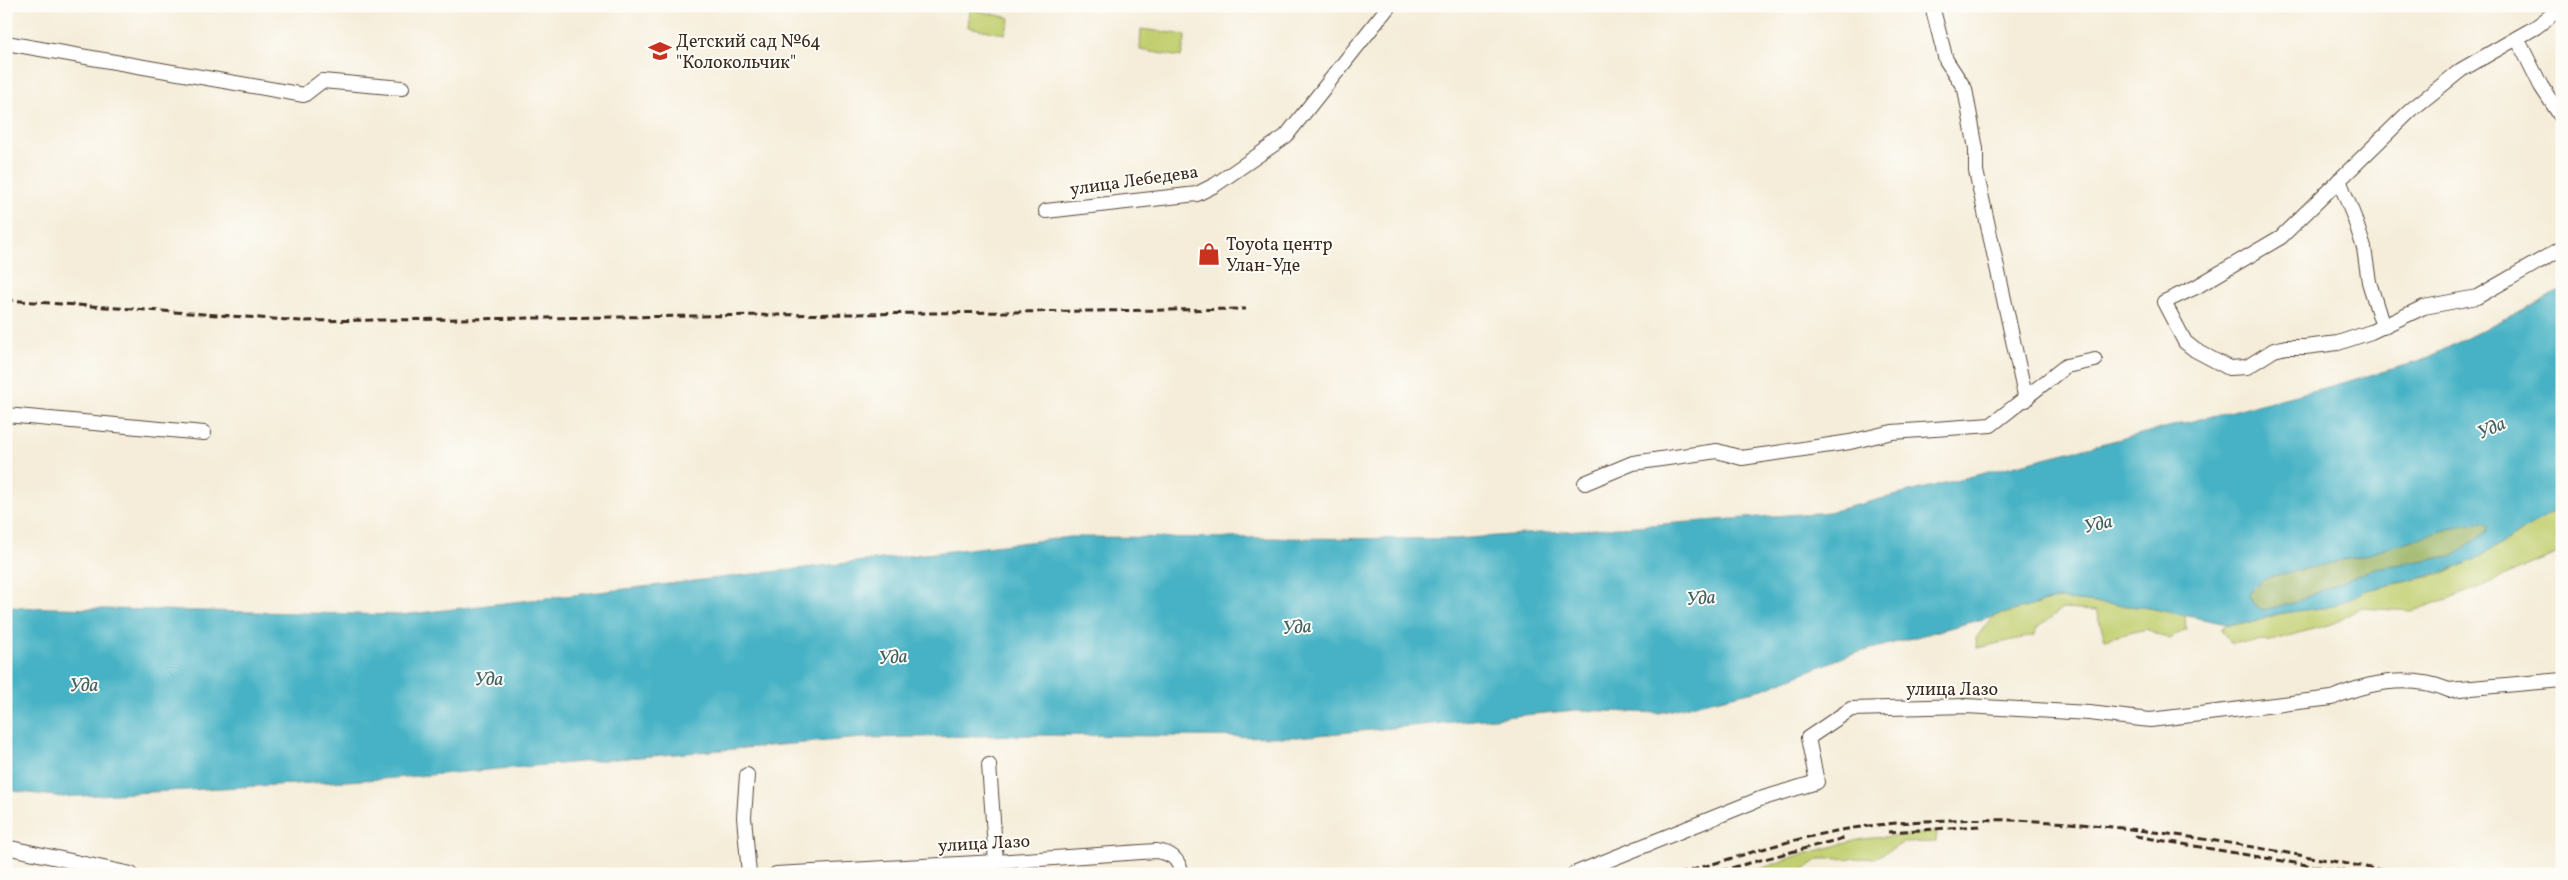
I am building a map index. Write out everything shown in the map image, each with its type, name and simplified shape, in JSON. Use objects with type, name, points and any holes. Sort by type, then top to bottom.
[{"type":"street","name":"улица Лебедева","points":[[1046,211],[1198,194],[1215,185],[1286,136],[1389,6]]},
{"type":"street","points":[[1932,6],[1946,60],[1965,88],[1976,149],[1976,171],[2026,400]]},
{"type":"street","points":[[2562,7],[2536,27],[2454,75],[2411,110],[2281,237],[2196,286],[2164,302],[2185,342],[2213,361],[2229,368],[2246,367],[2274,350],[2286,347],[2305,348],[2338,343],[2383,327],[2424,307],[2477,297],[2562,248]]},
{"type":"street","points":[[2517,38],[2537,80],[2562,118]]},
{"type":"street","points":[[6,43],[304,95],[322,81],[402,88]]},
{"type":"street","points":[[2339,180],[2364,248],[2369,282],[2383,327]]},
{"type":"street","points":[[1585,483],[1633,463],[1643,461],[1717,451],[1742,458],[1850,442],[1892,432],[1991,425],[2026,400],[2066,366],[2095,360]]},
{"type":"street","points":[[6,415],[204,433]]},
{"type":"street","name":"улица Лазо","points":[[1574,874],[1760,799],[1818,782],[1808,738],[1851,709],[1966,706],[2150,720],[2332,698],[2358,687],[2405,680],[2449,690],[2562,680]]},
{"type":"street","points":[[989,765],[996,862]]},
{"type":"street","points":[[747,775],[744,817],[749,874]]},
{"type":"street","points":[[6,848],[131,874]]},
{"type":"street","name":"улица Лазо","points":[[776,874],[936,869],[996,862],[1156,851],[1169,853],[1179,862],[1182,874]]},
{"type":"green space","points":[[970,9],[1010,18],[1005,34],[968,27]]},
{"type":"green space","points":[[1141,29],[1186,35],[1181,57],[1140,50]]},
{"type":"green space","points":[[2562,507],[2562,551],[2475,589],[2414,611],[2360,608],[2335,623],[2270,641],[2230,643],[2221,629],[2227,624],[2251,623],[2277,614],[2334,606],[2367,590],[2446,573],[2478,558]]},
{"type":"green space","points":[[2483,523],[2489,526],[2487,532],[2452,556],[2375,568],[2291,604],[2263,610],[2254,605],[2249,595],[2264,578],[2353,558],[2465,524]]},
{"type":"green space","points":[[2057,599],[2149,608],[2185,615],[2186,629],[2170,639],[2146,629],[2105,639],[2096,611],[2062,609],[2036,629],[2035,635],[1977,648],[1976,638],[1992,617]]},
{"type":"green space","points":[[1937,832],[1936,842],[1903,843],[1875,858],[1819,859],[1798,874],[1747,874],[1796,856],[1862,839]]},
{"type":"water","name":"Уда","points":[[2562,290],[2562,507],[2478,558],[2446,572],[2367,590],[2334,606],[2277,614],[2251,623],[2227,624],[2149,608],[2057,599],[1849,655],[1763,689],[1659,713],[1576,710],[1298,737],[1032,735],[862,738],[382,779],[62,797],[6,790],[6,607],[402,615],[1071,537],[1455,539],[1829,512],[2320,389],[2421,361]],"holes":[[[2483,523],[2489,526],[2487,532],[2452,556],[2375,568],[2291,604],[2263,610],[2254,605],[2249,596],[2253,588],[2264,578],[2353,558],[2465,524]]]},
{"type":"railway","points":[[6,300],[302,321],[1246,309]]},
{"type":"railway","points":[[1679,874],[1815,835],[1861,827],[1930,821],[1998,820],[2066,823],[2202,839],[2404,874]]},
{"type":"railway","points":[[1888,832],[1980,826]]},
{"type":"railway","points":[[2135,836],[2360,874]]},
{"type":"railway","points":[[1708,874],[1844,838]]},
{"type":"place","name":"Детский сад №64 \"Колокольчик\"","points":[[660,51]]},
{"type":"place","name":"Toyota центр Улан-Уде","points":[[1209,254]]}]
